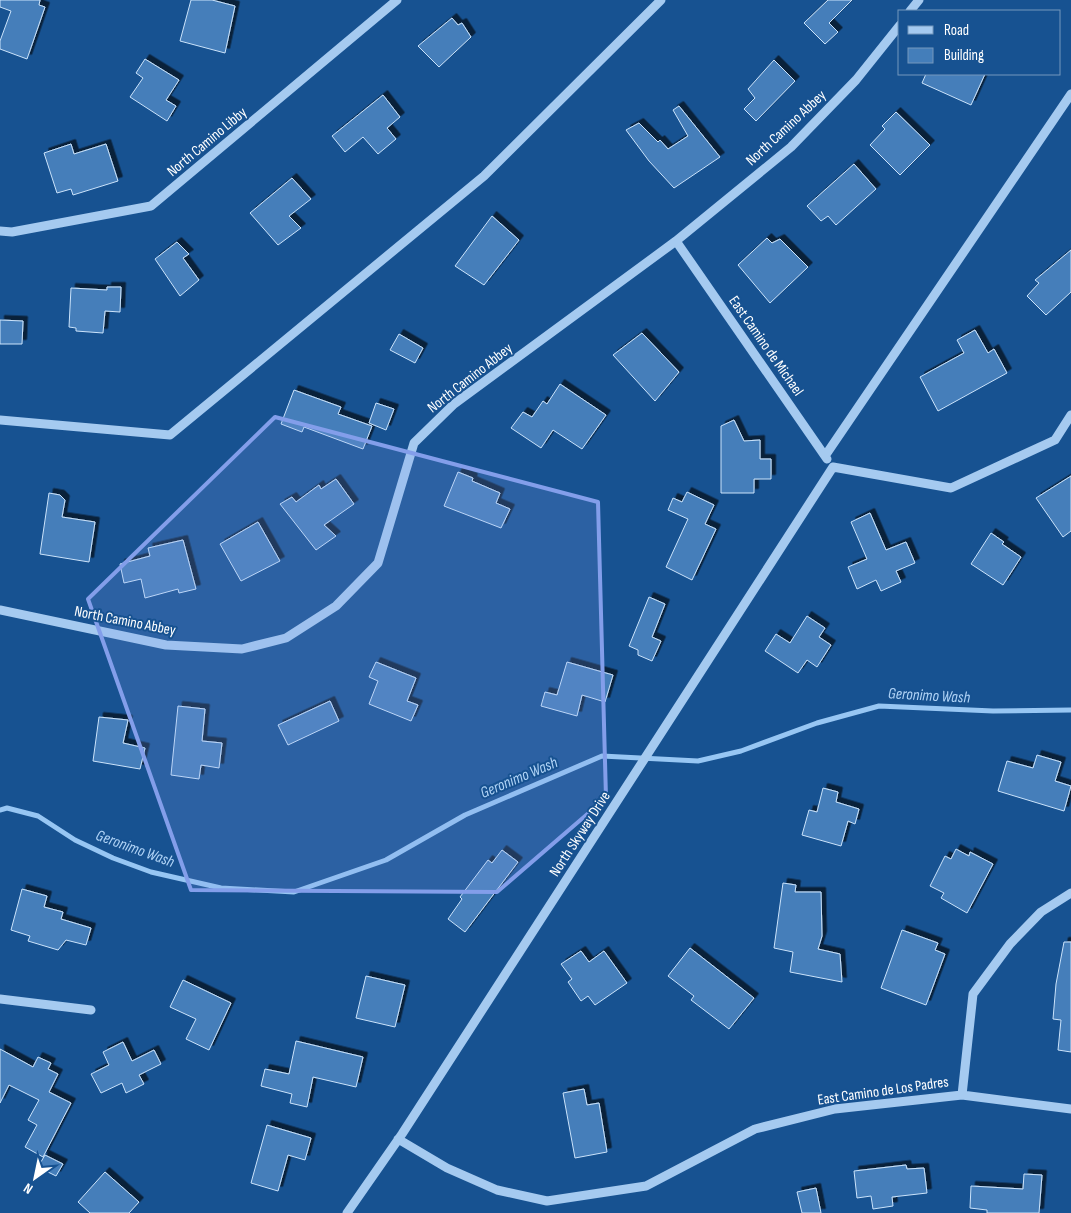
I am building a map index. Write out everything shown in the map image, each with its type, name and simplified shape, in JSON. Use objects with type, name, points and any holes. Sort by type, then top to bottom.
[{"type":"street","name":"North Camino Libby","points":[[0,231],[12,232],[151,206],[397,0]]},
{"type":"street","points":[[0,420],[170,435],[484,176],[661,0]]},
{"type":"street","points":[[911,10],[919,0]]},
{"type":"street","name":"North Camino Abbey","points":[[0,610],[166,645],[242,649],[286,638],[336,606],[378,563],[414,443],[454,404],[676,241],[791,147],[856,80],[898,27]]},
{"type":"street","points":[[825,456],[1071,94]]},
{"type":"street","name":"East Camino de Michael","points":[[676,241],[833,467]]},
{"type":"street","points":[[833,467],[952,488],[1055,440],[1071,415]]},
{"type":"street","name":"North Skyway Drive","points":[[346,1213],[398,1139],[833,467]]},
{"type":"street","points":[[962,1095],[973,994],[1010,944],[1028,925],[1041,912],[1071,893]]},
{"type":"street","points":[[0,1000],[91,1010]]},
{"type":"street","name":"East Camino de Los Padres","points":[[398,1139],[447,1168],[496,1190],[546,1201],[646,1186],[755,1129],[836,1109],[962,1095],[1071,1108]]},
{"type":"highlighted area","points":[[275,417],[598,502],[606,798],[497,892],[191,890],[88,599]]},
{"type":"building","points":[[0,0],[40,0],[39,5],[45,7],[27,59],[0,49],[0,41],[11,11],[0,7]]},
{"type":"building","points":[[191,0],[212,0],[235,6],[225,53],[180,41]]},
{"type":"building","points":[[828,0],[852,0],[829,23],[838,32],[825,44],[804,23]]},
{"type":"building","points":[[452,18],[458,25],[462,23],[471,37],[439,67],[418,46]]},
{"type":"building","points":[[145,59],[179,80],[166,100],[176,106],[167,121],[130,97],[143,78],[136,73]]},
{"type":"building","points":[[774,60],[795,81],[756,121],[744,109],[755,98],[748,89]]},
{"type":"building","points":[[926,75],[985,75],[971,105],[922,83]]},
{"type":"building","points":[[383,95],[400,117],[387,128],[396,139],[378,154],[363,137],[345,152],[332,136]]},
{"type":"building","points":[[679,106],[720,157],[674,188],[649,161],[626,130],[639,123],[668,149],[688,136],[673,110]]},
{"type":"building","points":[[896,112],[930,145],[900,175],[870,145],[885,129],[882,126]]},
{"type":"building","points":[[71,144],[74,154],[106,144],[118,181],[73,195],[71,189],[57,193],[44,153]]},
{"type":"building","points":[[854,164],[876,189],[836,225],[828,216],[821,221],[807,206]]},
{"type":"building","points":[[292,178],[311,199],[289,216],[301,228],[278,245],[250,213]]},
{"type":"building","points":[[492,216],[519,240],[484,285],[455,266]]},
{"type":"building","points":[[767,238],[772,243],[780,239],[808,267],[770,303],[738,265]]},
{"type":"building","points":[[177,242],[189,254],[183,258],[199,280],[180,296],[155,259]]},
{"type":"building","points":[[1071,250],[1071,292],[1046,315],[1027,296],[1039,283],[1035,280]]},
{"type":"building","points":[[107,287],[121,287],[120,312],[105,311],[103,333],[76,331],[76,328],[69,327],[71,288],[107,290]]},
{"type":"building","points":[[0,320],[23,321],[22,344],[0,344]]},
{"type":"building","points":[[975,330],[988,353],[994,349],[1007,373],[938,411],[920,377],[964,353],[957,340]]},
{"type":"building","points":[[642,333],[679,372],[655,401],[613,355]]},
{"type":"building","points":[[399,334],[423,348],[415,363],[390,350]]},
{"type":"building","points":[[560,384],[606,415],[582,449],[553,430],[541,448],[511,428],[523,412],[532,417],[543,401],[547,404]]},
{"type":"building","points":[[294,390],[341,407],[338,414],[372,426],[363,449],[304,427],[302,432],[281,424]]},
{"type":"building","points":[[376,403],[394,409],[386,430],[369,423]]},
{"type":"building","points":[[734,420],[744,441],[760,440],[760,459],[771,459],[771,479],[754,479],[754,493],[721,493],[721,426]]},
{"type":"building","points":[[458,472],[473,478],[472,481],[500,493],[496,503],[510,509],[501,528],[444,506]]},
{"type":"building","points":[[1071,476],[1071,531],[1063,537],[1036,498]]},
{"type":"building","points":[[336,479],[354,504],[324,525],[336,536],[316,550],[280,504],[292,497],[296,502],[319,485],[321,489]]},
{"type":"building","points":[[687,492],[714,505],[705,524],[716,529],[692,580],[666,567],[688,519],[668,510],[673,498],[682,502]]},
{"type":"building","points":[[49,493],[60,495],[65,500],[62,517],[95,522],[89,562],[40,554]]},
{"type":"building","points":[[870,513],[886,550],[906,542],[915,563],[896,571],[901,582],[881,591],[876,580],[857,589],[848,567],[867,559],[851,522]]},
{"type":"building","points":[[258,522],[280,561],[241,581],[220,544]]},
{"type":"building","points":[[991,533],[1004,542],[1002,544],[1021,557],[1003,585],[971,564]]},
{"type":"building","points":[[183,540],[196,589],[179,593],[178,589],[145,598],[141,579],[124,583],[120,564],[150,556],[148,548]]},
{"type":"building","points":[[649,597],[665,604],[652,637],[661,641],[652,661],[638,655],[638,650],[629,646]]},
{"type":"building","points":[[807,616],[825,628],[819,637],[831,645],[817,667],[807,660],[798,673],[765,651],[776,634],[790,643]]},
{"type":"building","points":[[376,662],[416,678],[407,701],[418,705],[411,721],[369,704],[378,681],[369,677]]},
{"type":"building","points":[[567,662],[613,675],[605,702],[582,695],[577,716],[541,706],[545,692],[557,695]]},
{"type":"building","points":[[330,701],[339,721],[288,745],[278,725]]},
{"type":"building","points":[[178,706],[205,709],[202,741],[222,743],[219,768],[201,765],[199,779],[171,775]]},
{"type":"building","points":[[99,717],[128,720],[123,743],[145,748],[140,769],[93,761]]},
{"type":"building","points":[[1037,755],[1061,762],[1055,781],[1071,786],[1064,811],[998,791],[1007,761],[1033,768]]},
{"type":"building","points":[[823,788],[838,792],[836,802],[859,809],[855,824],[848,821],[841,846],[802,835],[809,810],[817,812]]},
{"type":"building","points":[[956,849],[969,856],[970,852],[993,864],[967,913],[941,898],[944,893],[930,886],[945,856],[951,859]]},
{"type":"building","points":[[502,850],[518,862],[465,932],[448,919],[462,899],[460,897],[488,860],[492,863]]},
{"type":"building","points":[[783,883],[796,885],[795,892],[821,892],[822,936],[818,949],[840,954],[842,982],[790,972],[793,952],[774,948]]},
{"type":"building","points":[[22,889],[47,896],[44,907],[63,912],[61,919],[91,928],[86,945],[66,940],[58,950],[28,941],[30,936],[11,930]]},
{"type":"building","points":[[902,930],[938,943],[935,950],[945,954],[926,1005],[881,988]]},
{"type":"building","points":[[1064,942],[1071,942],[1071,1052],[1058,1050],[1061,1020],[1053,1019],[1056,984]]},
{"type":"building","points":[[690,948],[754,998],[729,1029],[691,1000],[694,996],[668,976]]},
{"type":"building","points":[[581,951],[589,962],[604,951],[627,983],[595,1005],[588,996],[581,1001],[568,982],[572,979],[561,964]]},
{"type":"building","points":[[366,976],[405,985],[395,1027],[356,1018]]},
{"type":"building","points":[[183,980],[231,1003],[209,1050],[186,1039],[196,1019],[170,1007]]},
{"type":"building","points":[[296,1041],[363,1057],[356,1087],[313,1077],[307,1107],[290,1103],[292,1094],[261,1086],[265,1069],[289,1074]]},
{"type":"building","points":[[123,1042],[132,1061],[154,1050],[161,1064],[139,1075],[144,1084],[126,1093],[122,1083],[101,1093],[91,1074],[109,1065],[103,1052]]},
{"type":"building","points":[[0,1049],[33,1067],[38,1057],[51,1063],[48,1069],[58,1074],[49,1092],[71,1103],[43,1157],[25,1147],[37,1125],[28,1120],[39,1100],[9,1085],[0,1103]]},
{"type":"building","points":[[584,1089],[587,1105],[599,1103],[607,1152],[575,1158],[563,1093]]},
{"type":"building","points":[[267,1125],[311,1138],[305,1160],[288,1155],[278,1191],[251,1183]]},
{"type":"building","points":[[45,1155],[63,1164],[56,1176],[38,1167]]},
{"type":"building","points":[[906,1165],[907,1169],[924,1168],[927,1193],[892,1197],[893,1206],[873,1209],[871,1196],[857,1198],[854,1171]]},
{"type":"building","points":[[105,1172],[139,1202],[129,1213],[90,1213],[78,1202]]},
{"type":"building","points":[[1024,1174],[1042,1175],[1039,1213],[987,1213],[987,1210],[970,1208],[971,1186],[1023,1189]]},
{"type":"building","points":[[816,1188],[821,1213],[802,1213],[797,1192]]},
{"type":"waterway","name":"Geronimo Wash","points":[[0,810],[7,808],[38,816],[75,840],[113,858],[151,872],[221,888],[294,892],[386,860],[465,815],[602,756],[698,761],[741,751],[817,723],[879,706],[993,711],[1071,710]]}]
